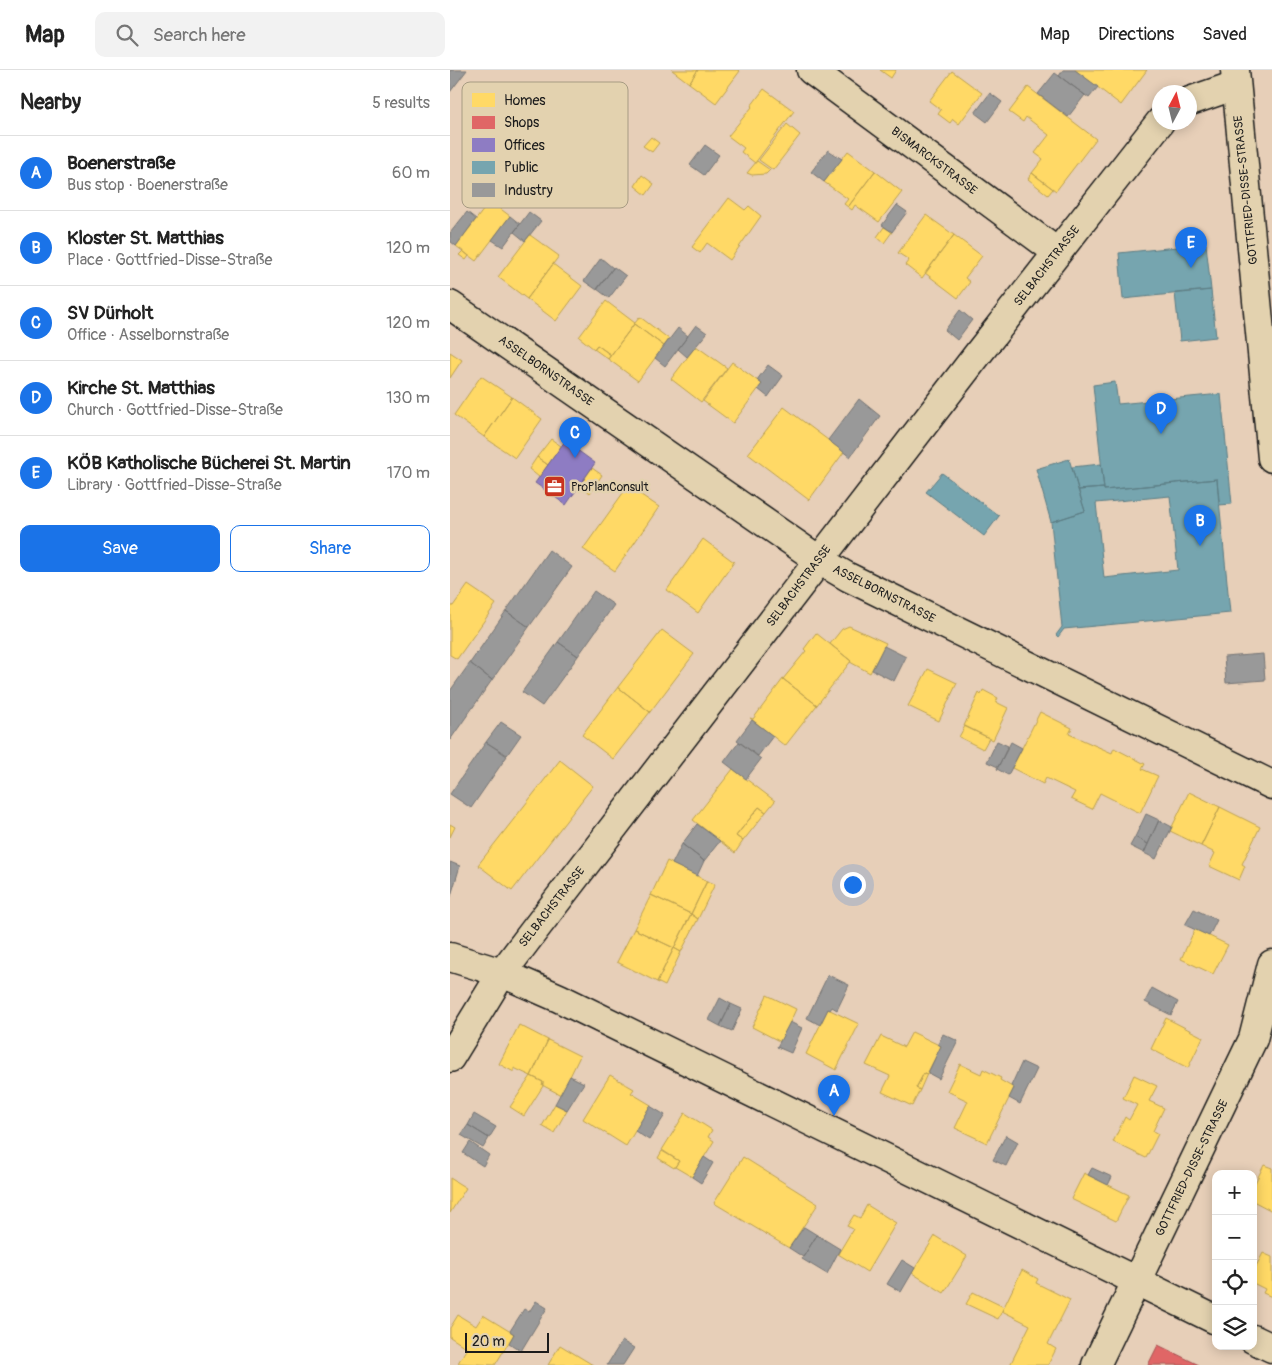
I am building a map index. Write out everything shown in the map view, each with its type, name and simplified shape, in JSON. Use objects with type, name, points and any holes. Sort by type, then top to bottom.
[{"type":"street","name":"BISMARCKSTRASSE","points":[[811,70],[1057,252]]},
{"type":"street","points":[[1197,97],[1235,78]]},
{"type":"street","name":"GOTTFRIED-DISSE-STRASSE","points":[[1235,78],[1272,458]]},
{"type":"street","name":"SELBACHSTRASSE","points":[[450,1058],[502,973],[1057,252],[1154,130]]},
{"type":"street","name":"ASSELBORNSTRASSE","points":[[450,305],[819,560],[857,582],[1272,785]]},
{"type":"street","points":[[450,956],[502,973],[766,1098],[1212,1318]]},
{"type":"street","name":"GOTTFRIED-DISSE-STRASSE","points":[[1096,1365],[1253,1038],[1272,964]]},
{"type":"street","points":[[1257,1341],[1272,1348]]},
{"type":"building: Homes","points":[[672,70],[698,70],[689,83]]},
{"type":"building: Homes","points":[[698,70],[740,71],[716,103],[689,83]]},
{"type":"building: Homes","points":[[880,70],[896,70],[891,78]]},
{"type":"building: Homes","points":[[1075,70],[1147,70],[1121,105]]},
{"type":"building: Homes","points":[[952,71],[982,93],[959,124],[953,119],[950,123],[938,114],[941,110],[929,101]]},
{"type":"building: Homes","points":[[1028,87],[1096,139],[1056,191],[1032,173],[1043,159],[1035,153],[1049,135],[1026,117],[1023,122],[1009,112]]},
{"type":"building: Homes","points":[[764,89],[794,111],[755,163],[741,152],[744,148],[728,136]]},
{"type":"building: Homes","points":[[787,124],[800,135],[773,170],[759,160]]},
{"type":"building: Homes","points":[[651,137],[659,143],[652,152],[643,146]]},
{"type":"building: Homes","points":[[848,151],[875,171],[848,207],[844,204],[848,199],[824,182]]},
{"type":"building: Homes","points":[[757,161],[770,170],[766,174],[752,175],[747,173]]},
{"type":"building: Homes","points":[[875,171],[902,192],[879,222],[855,205],[852,210],[848,207]]},
{"type":"building: Homes","points":[[1032,173],[1053,189],[1048,195],[1028,179]]},
{"type":"building: Homes","points":[[642,175],[654,184],[646,195],[635,186]]},
{"type":"building: Homes","points":[[729,198],[745,210],[749,206],[761,216],[730,260],[707,243],[700,253],[692,247]]},
{"type":"building: Homes","points":[[485,208],[499,208],[510,216],[476,261],[456,246]]},
{"type":"building: Homes","points":[[926,215],[954,235],[922,278],[905,265],[909,260],[898,253]]},
{"type":"building: Homes","points":[[884,227],[892,232],[884,243],[877,237]]},
{"type":"building: Homes","points":[[530,235],[559,256],[527,299],[498,277]]},
{"type":"building: Homes","points":[[954,235],[982,256],[965,278],[970,282],[958,298],[925,273]]},
{"type":"building: Homes","points":[[463,251],[469,256],[466,260],[459,255]]},
{"type":"building: Homes","points":[[553,264],[582,286],[556,321],[527,299]]},
{"type":"building: Homes","points":[[606,301],[635,323],[611,355],[597,345],[594,349],[579,337]]},
{"type":"building: Homes","points":[[640,317],[669,339],[664,346],[634,324]]},
{"type":"building: Homes","points":[[634,324],[664,346],[638,381],[608,359]]},
{"type":"building: Homes","points":[[597,345],[611,355],[608,359],[594,349]]},
{"type":"building: Homes","points":[[696,346],[727,368],[701,402],[671,379]]},
{"type":"building: Homes","points":[[450,352],[462,360],[450,378]]},
{"type":"building: Homes","points":[[732,362],[762,384],[733,423],[703,401]]},
{"type":"building: Homes","points":[[481,376],[512,397],[484,437],[454,415]]},
{"type":"building: Homes","points":[[512,397],[542,419],[515,458],[484,437]]},
{"type":"building: Homes","points":[[784,407],[844,452],[809,500],[748,454]]},
{"type":"building: Homes","points":[[551,439],[561,446],[548,465],[537,457]]},
{"type":"building: Homes","points":[[537,457],[548,465],[539,477],[529,469]]},
{"type":"building: Homes","points":[[592,468],[602,475],[590,493],[580,485]]},
{"type":"building: Homes","points":[[628,486],[659,507],[615,571],[583,549]]},
{"type":"building: Homes","points":[[703,539],[734,562],[698,613],[667,590]]},
{"type":"building: Homes","points":[[468,585],[496,604],[457,659],[450,655],[450,606],[453,606]]},
{"type":"building: Homes","points":[[849,626],[886,643],[870,673],[850,662],[830,644],[842,629]]},
{"type":"building: Homes","points":[[662,630],[694,654],[650,712],[618,687]]},
{"type":"building: Homes","points":[[816,633],[851,661],[817,705],[783,679],[806,651],[804,649]]},
{"type":"building: Homes","points":[[928,669],[957,683],[939,721],[908,706]]},
{"type":"building: Homes","points":[[783,679],[817,705],[785,746],[750,718],[753,719]]},
{"type":"building: Homes","points":[[618,687],[650,712],[613,759],[582,735]]},
{"type":"building: Homes","points":[[983,690],[998,698],[996,702],[1008,708],[993,740],[964,726],[979,693],[981,695]]},
{"type":"building: Homes","points":[[1040,712],[1072,728],[1069,734],[1112,753],[1114,748],[1145,764],[1142,769],[1158,776],[1140,813],[1100,793],[1092,809],[1071,799],[1075,792],[1046,778],[1043,784],[1012,768]]},
{"type":"building: Homes","points":[[965,726],[989,738],[983,749],[959,737]]},
{"type":"building: Homes","points":[[560,760],[593,786],[512,891],[478,865]]},
{"type":"building: Homes","points":[[733,769],[775,801],[766,812],[759,807],[736,836],[743,841],[735,853],[693,820]]},
{"type":"building: Homes","points":[[1189,792],[1220,807],[1201,846],[1170,831]]},
{"type":"building: Homes","points":[[759,807],[766,812],[743,841],[736,836]]},
{"type":"building: Homes","points":[[1220,807],[1260,827],[1242,864],[1245,866],[1239,880],[1209,866],[1215,853],[1201,846]]},
{"type":"building: Homes","points":[[450,824],[455,827],[450,837]]},
{"type":"building: Homes","points":[[667,861],[707,881],[691,914],[651,895]]},
{"type":"building: Homes","points":[[707,881],[715,884],[698,919],[691,914]]},
{"type":"building: Homes","points":[[651,895],[691,914],[674,948],[634,929]]},
{"type":"building: Homes","points":[[691,914],[698,919],[681,952],[674,948]]},
{"type":"building: Homes","points":[[634,929],[674,948],[657,982],[617,962]]},
{"type":"building: Homes","points":[[1195,929],[1228,945],[1213,974],[1181,959]]},
{"type":"building: Homes","points":[[674,948],[681,952],[665,986],[657,982]]},
{"type":"building: Homes","points":[[767,995],[796,1009],[781,1042],[752,1027]]},
{"type":"building: Homes","points":[[828,1009],[859,1024],[836,1070],[806,1054]]},
{"type":"building: Homes","points":[[1166,1018],[1203,1037],[1188,1068],[1151,1049]]},
{"type":"building: Homes","points":[[519,1025],[548,1040],[531,1076],[514,1068],[514,1072],[499,1064]]},
{"type":"building: Homes","points":[[912,1032],[941,1046],[927,1074],[924,1073],[916,1088],[920,1090],[912,1106],[882,1092],[890,1076],[866,1065],[881,1036],[904,1047]]},
{"type":"building: Homes","points":[[548,1040],[580,1056],[561,1095],[542,1085],[543,1082],[531,1076]]},
{"type":"building: Homes","points":[[960,1064],[981,1074],[983,1069],[1001,1078],[1000,1080],[1014,1088],[987,1143],[955,1128],[968,1101],[947,1091]]},
{"type":"building: Homes","points":[[924,1073],[927,1074],[920,1090],[916,1088]]},
{"type":"building: Homes","points":[[610,1075],[634,1089],[631,1093],[651,1105],[626,1146],[583,1119]]},
{"type":"building: Homes","points":[[1134,1075],[1157,1086],[1149,1101],[1164,1108],[1153,1131],[1158,1134],[1146,1158],[1113,1142],[1125,1117],[1129,1120],[1137,1105],[1123,1098]]},
{"type":"building: Homes","points":[[531,1076],[543,1082],[543,1086],[524,1116],[510,1107]]},
{"type":"building: Homes","points":[[555,1104],[567,1110],[554,1133],[542,1126]]},
{"type":"building: Homes","points":[[685,1113],[712,1130],[708,1137],[714,1141],[692,1177],[675,1167],[679,1161],[662,1150]]},
{"type":"building: Homes","points":[[662,1151],[679,1161],[674,1168],[658,1158]]},
{"type":"building: Homes","points":[[743,1157],[818,1204],[789,1248],[714,1203]]},
{"type":"building: Homes","points":[[1264,1165],[1272,1168],[1272,1211],[1257,1203],[1257,1179]]},
{"type":"building: Homes","points":[[1084,1173],[1129,1195],[1116,1221],[1071,1199]]},
{"type":"building: Homes","points":[[450,1178],[466,1188],[450,1213]]},
{"type":"building: Homes","points":[[867,1205],[896,1223],[867,1272],[838,1254],[853,1229],[847,1226],[854,1215],[860,1218]]},
{"type":"building: Homes","points":[[935,1236],[967,1256],[944,1293],[912,1273]]},
{"type":"building: Homes","points":[[1263,1253],[1272,1257],[1272,1297],[1263,1293],[1265,1289],[1257,1285],[1257,1264]]},
{"type":"building: Homes","points":[[1022,1270],[1038,1279],[1036,1283],[1070,1300],[1048,1344],[1056,1349],[1048,1365],[1010,1365],[1030,1325],[1002,1311]]},
{"type":"building: Homes","points":[[973,1292],[1004,1307],[998,1319],[966,1304]]},
{"type":"building: Homes","points":[[458,1315],[476,1326],[483,1315],[514,1334],[495,1365],[458,1363],[467,1348],[450,1337],[450,1328]]},
{"type":"building: Homes","points":[[560,1345],[593,1365],[548,1365]]},
{"type":"building: Shops","points":[[1158,1345],[1199,1365],[1148,1365]]},
{"type":"building: Offices","points":[[565,441],[595,463],[566,505],[535,483]]},
{"type":"building: Public","points":[[1206,244],[1211,290],[1123,299],[1119,253]]},
{"type":"building: Public","points":[[1211,290],[1216,337],[1180,341],[1175,293]]},
{"type":"building: Public","points":[[1115,382],[1118,404],[1221,394],[1232,504],[1219,505],[1217,479],[1104,490],[1093,385]]},
{"type":"building: Public","points":[[1069,459],[1085,511],[1051,522],[1036,469]]},
{"type":"building: Public","points":[[1101,464],[1104,488],[1078,490],[1072,467]]},
{"type":"building: Public","points":[[942,473],[999,516],[984,536],[926,492]]},
{"type":"building: Public","points":[[1217,479],[1230,613],[1064,629],[1058,637],[1056,635],[1062,627],[1051,522],[1085,511],[1078,490],[1104,488],[1104,490]],"holes":[[[1170,496],[1178,570],[1104,578],[1096,503]]]},
{"type":"building: Industry","points":[[450,70],[467,70],[450,92]]},
{"type":"building: Industry","points":[[1063,70],[1075,70],[1098,87],[1089,98],[1059,76]]},
{"type":"building: Industry","points":[[1055,73],[1085,95],[1068,117],[1038,94]]},
{"type":"building: Industry","points":[[990,93],[1002,102],[987,122],[975,113]]},
{"type":"building: Industry","points":[[705,145],[719,155],[704,175],[690,165]]},
{"type":"building: Industry","points":[[828,150],[842,159],[824,182],[811,172]]},
{"type":"building: Industry","points":[[897,205],[907,212],[892,232],[882,225]]},
{"type":"building: Industry","points":[[467,212],[476,219],[456,246],[450,241],[450,233]]},
{"type":"building: Industry","points":[[529,212],[541,221],[525,241],[514,232]]},
{"type":"building: Industry","points":[[510,216],[520,224],[503,247],[492,240]]},
{"type":"building: Industry","points":[[601,258],[613,268],[597,290],[584,281]]},
{"type":"building: Industry","points":[[614,267],[626,276],[609,298],[597,289]]},
{"type":"building: Industry","points":[[960,310],[972,320],[957,340],[945,330]]},
{"type":"building: Industry","points":[[696,325],[707,333],[687,357],[678,349]]},
{"type":"building: Industry","points":[[678,328],[688,336],[665,366],[655,358]]},
{"type":"building: Industry","points":[[768,365],[783,376],[768,397],[758,389],[762,384],[757,380]]},
{"type":"building: Industry","points":[[859,399],[880,416],[850,457],[828,440]]},
{"type":"building: Industry","points":[[549,550],[572,567],[529,627],[506,611]]},
{"type":"building: Industry","points":[[594,591],[614,605],[578,656],[558,642]]},
{"type":"building: Industry","points":[[506,611],[529,627],[492,680],[470,663]]},
{"type":"building: Industry","points":[[558,642],[578,656],[542,706],[522,692]]},
{"type":"building: Industry","points":[[884,646],[906,657],[894,681],[872,670]]},
{"type":"building: Industry","points":[[1263,654],[1265,680],[1226,683],[1224,657]]},
{"type":"building: Industry","points":[[470,663],[492,680],[450,740],[450,691]]},
{"type":"building: Industry","points":[[752,720],[773,736],[758,756],[737,740]]},
{"type":"building: Industry","points":[[501,722],[521,735],[507,755],[486,742]]},
{"type":"building: Industry","points":[[997,741],[1008,746],[998,767],[987,762]]},
{"type":"building: Industry","points":[[486,742],[507,756],[471,808],[450,794]]},
{"type":"building: Industry","points":[[739,742],[761,759],[746,779],[724,762]]},
{"type":"building: Industry","points":[[1011,742],[1022,748],[1008,775],[997,769]]},
{"type":"building: Industry","points":[[1146,814],[1159,820],[1148,844],[1135,837]]},
{"type":"building: Industry","points":[[1159,820],[1172,827],[1156,859],[1144,853]]},
{"type":"building: Industry","points":[[697,824],[720,841],[704,861],[682,844]]},
{"type":"building: Industry","points":[[1135,837],[1148,844],[1144,853],[1130,846]]},
{"type":"building: Industry","points":[[682,844],[704,861],[697,876],[672,864]]},
{"type":"building: Industry","points":[[450,862],[460,866],[450,899]]},
{"type":"building: Industry","points":[[1194,909],[1217,920],[1209,936],[1185,925]]},
{"type":"building: Industry","points":[[828,975],[849,985],[837,1010],[832,1007],[830,1010],[828,1009],[820,1025],[807,1018]]},
{"type":"building: Industry","points":[[1152,988],[1178,1002],[1171,1015],[1145,1002]]},
{"type":"building: Industry","points":[[720,998],[731,1004],[720,1026],[709,1020]]},
{"type":"building: Industry","points":[[731,1004],[742,1009],[732,1031],[720,1026]]},
{"type":"building: Industry","points":[[790,1022],[802,1028],[791,1053],[777,1047]]},
{"type":"building: Industry","points":[[943,1034],[958,1041],[939,1079],[928,1073],[941,1046],[938,1044]]},
{"type":"building: Industry","points":[[1022,1062],[1037,1069],[1020,1104],[1009,1098],[1014,1088],[1011,1086]]},
{"type":"building: Industry","points":[[570,1076],[584,1083],[567,1110],[555,1104]]},
{"type":"building: Industry","points":[[650,1106],[665,1115],[649,1140],[635,1131]]},
{"type":"building: Industry","points":[[474,1114],[496,1127],[489,1138],[468,1125]]},
{"type":"building: Industry","points":[[468,1125],[489,1138],[483,1148],[461,1135]]},
{"type":"building: Industry","points":[[1006,1135],[1018,1142],[1006,1166],[993,1160]]},
{"type":"building: Industry","points":[[470,1142],[489,1155],[483,1166],[463,1153]]},
{"type":"building: Industry","points":[[704,1157],[713,1163],[701,1183],[692,1177]]},
{"type":"building: Industry","points":[[1092,1168],[1112,1177],[1108,1185],[1088,1175]]},
{"type":"building: Industry","points":[[804,1227],[817,1235],[803,1257],[789,1248]]},
{"type":"building: Industry","points":[[817,1235],[840,1249],[827,1274],[802,1259]]},
{"type":"building: Industry","points":[[902,1260],[915,1268],[901,1292],[887,1284]]},
{"type":"building: Industry","points":[[536,1301],[547,1308],[521,1351],[509,1343],[514,1334],[510,1331],[524,1309],[529,1312]]},
{"type":"building: Industry","points":[[622,1341],[634,1348],[623,1365],[607,1365]]},
{"type":"place","name":"KÖB Katholische Bücherei St. Martin","points":[[1191,268]]},
{"type":"place","name":"Kirche St. Matthias","points":[[1161,434]]},
{"type":"place","name":"SV Dürholt","points":[[575,458]]},
{"type":"place","name":"ProPlanConsult","points":[[555,487]]},
{"type":"place","name":"Kloster St. Matthias","points":[[1200,546]]},
{"type":"place","name":"Boenerstraße","points":[[834,1116]]}]
